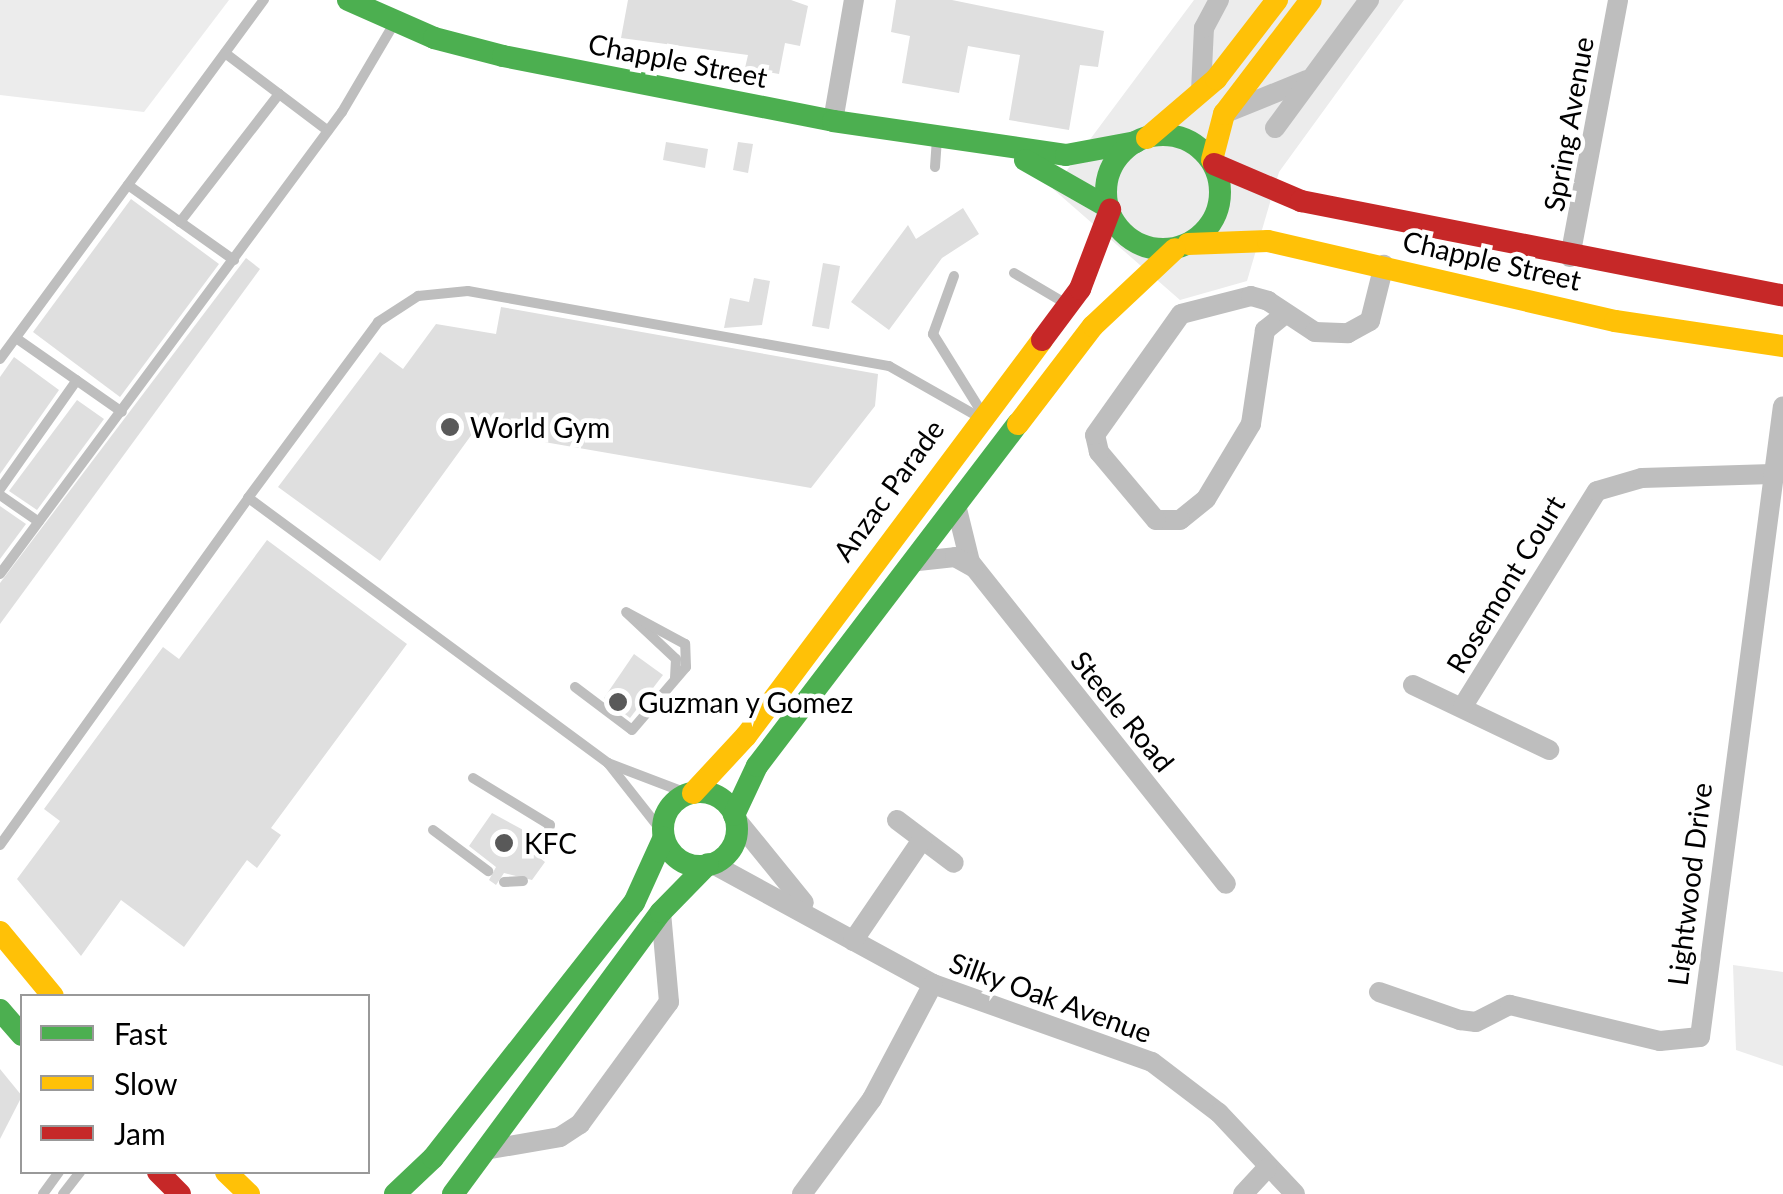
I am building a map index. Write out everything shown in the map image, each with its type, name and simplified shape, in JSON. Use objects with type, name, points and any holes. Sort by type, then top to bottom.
[{"type":"main road","name":"Chapple Street","points":[[348,0],[395,22],[502,56],[834,121],[1004,150],[1075,155],[1142,140]]},
{"type":"main road","points":[[1182,246],[1132,240],[1109,209],[1111,168],[1201,92],[1277,0]]},
{"type":"main road","points":[[453,1194],[661,912],[732,847],[735,816],[757,766],[918,562],[1104,312],[1217,211],[1213,162],[1222,117],[1311,0]]},
{"type":"main road","points":[[1142,140],[1177,136],[1213,162]]},
{"type":"main road","name":"Chapple Street","points":[[1004,150],[1109,209]]},
{"type":"main road","name":"Chapple Street","points":[[1213,162],[1286,198],[1783,296]]},
{"type":"main road","name":"Anzac Parade","points":[[691,794],[746,736],[980,414],[1067,305],[1093,266],[1109,209]]},
{"type":"main road","name":"Chapple Street","points":[[1182,246],[1268,241],[1615,321],[1783,346]]},
{"type":"main road","points":[[394,1194],[433,1158],[634,903],[664,835],[669,808],[691,794],[718,796],[735,816]]},
{"type":"main road","points":[[664,835],[680,861],[709,864]]},
{"type":"main road","points":[[0,932],[51,994]]},
{"type":"main road","points":[[0,1010],[20,1032]]},
{"type":"main road","points":[[160,1174],[180,1194]]},
{"type":"main road","points":[[228,1174],[248,1194]]},
{"type":"street","points":[[834,121],[854,0]]},
{"type":"street","points":[[1201,92],[1204,28],[1219,0]]},
{"type":"street","points":[[1275,128],[1369,0]]},
{"type":"street","name":"Spring Avenue","points":[[1570,257],[1618,0]]},
{"type":"street","points":[[1222,117],[1313,76]]},
{"type":"street","points":[[1285,314],[1265,330],[1251,424],[1206,499],[1180,520],[1156,520],[1099,452],[1099,425],[1195,306],[1251,296],[1285,314],[1315,332],[1361,329],[1384,266]]},
{"type":"street","name":"Lightwood Drive","points":[[1379,992],[1460,1020],[1476,1022],[1510,1005],[1660,1041],[1700,1037],[1774,524],[1772,474],[1783,406]]},
{"type":"street","name":"Rosemont Court","points":[[1463,706],[1597,491],[1642,478],[1772,474]]},
{"type":"street","name":"Steele Road","points":[[957,509],[962,547],[978,572],[1226,884]]},
{"type":"street","points":[[918,562],[956,557],[978,572]]},
{"type":"street","name":"Rosemont Court","points":[[1414,685],[1549,750]]},
{"type":"street","name":"Silky Oak Avenue","points":[[735,816],[816,915]]},
{"type":"street","points":[[898,820],[954,863]]},
{"type":"street","points":[[854,940],[922,840]]},
{"type":"street","name":"Silky Oak Avenue","points":[[709,864],[816,915],[932,984],[1152,1062],[1218,1113],[1295,1194]]},
{"type":"street","points":[[485,1150],[554,1138],[580,1124],[669,1002],[661,912]]},
{"type":"street","points":[[802,1194],[872,1099],[932,984]]},
{"type":"street","points":[[1243,1194],[1267,1168]]},
{"type":"lane","points":[[0,359],[264,0]]},
{"type":"lane","points":[[0,574],[328,131],[395,22]]},
{"type":"lane","points":[[225,53],[328,131]]},
{"type":"lane","points":[[180,222],[279,94]]},
{"type":"lane","points":[[935,167],[937,138]]},
{"type":"lane","points":[[128,185],[234,260]]},
{"type":"lane","points":[[1014,273],[1067,305]]},
{"type":"lane","points":[[954,276],[932,334],[980,414]]},
{"type":"lane","points":[[0,845],[378,322],[436,290],[874,363],[912,374],[980,414]]},
{"type":"lane","points":[[16,338],[122,412]]},
{"type":"lane","points":[[39,522],[0,492],[76,380]]},
{"type":"lane","points":[[248,498],[608,763],[664,835]]},
{"type":"lane","points":[[575,687],[632,730],[675,680],[688,649],[626,612]]},
{"type":"lane","points":[[608,763],[691,794]]},
{"type":"lane","points":[[473,778],[550,826],[544,853]]},
{"type":"lane","points":[[433,830],[488,871]]},
{"type":"lane","points":[[504,882],[523,882]]},
{"type":"lane","points":[[63,1194],[78,1174]]},
{"type":"shaded area","points":[[0,0],[229,0],[144,112],[0,95]]},
{"type":"shaded area","points":[[1194,0],[1404,0],[1279,172],[1247,281],[1180,300],[1053,189]]},
{"type":"shaded area","points":[[1733,965],[1783,972],[1783,1066],[1736,1050]]},
{"type":"building","points":[[628,0],[791,0],[808,6],[800,46],[785,43],[779,74],[745,68],[748,55],[621,38]]},
{"type":"building","points":[[896,0],[952,0],[1104,31],[1098,67],[1080,65],[1069,130],[1009,120],[1020,55],[968,46],[959,93],[902,83],[910,36],[891,32]]},
{"type":"building","points":[[666,142],[708,149],[705,168],[663,160]]},
{"type":"building","points":[[738,142],[753,144],[748,173],[733,170]]},
{"type":"building","points":[[131,199],[219,264],[120,397],[33,332]]},
{"type":"building","points":[[963,208],[979,234],[942,258],[889,330],[851,302],[908,225],[916,239]]},
{"type":"building","points":[[246,258],[260,269],[0,624],[0,583]]},
{"type":"building","points":[[823,263],[840,266],[829,329],[812,326]]},
{"type":"building","points":[[754,278],[770,281],[762,325],[724,328],[730,298],[749,302]]},
{"type":"building","points":[[501,307],[878,374],[875,406],[811,488],[475,430],[380,561],[278,487],[380,352],[403,369],[436,324],[496,334]]},
{"type":"building","points":[[14,357],[59,390],[0,474],[0,377]]},
{"type":"building","points":[[77,400],[104,419],[37,510],[9,491]]},
{"type":"building","points":[[0,506],[26,524],[0,559]]},
{"type":"building","points":[[267,540],[407,644],[271,828],[281,835],[257,868],[247,860],[184,947],[121,900],[81,956],[17,879],[60,821],[44,809],[163,647],[179,659]]},
{"type":"building","points":[[634,654],[663,675],[630,718],[604,698]]},
{"type":"building","name":"KFC","points":[[492,813],[538,838],[536,855],[545,862],[532,880],[504,873],[496,885],[489,880],[496,867],[469,846]]},
{"type":"building","points":[[0,1069],[20,1094],[20,1100],[0,1139]]},
{"type":"traffic: fast","points":[[348,0],[434,38],[503,56],[833,121],[1066,155],[1136,142]]},
{"type":"traffic: fast","points":[[1163,135],[1185,139],[1203,152],[1216,170],[1220,192],[1216,214],[1203,232],[1185,245],[1163,249],[1141,245],[1123,232],[1110,214],[1106,192],[1110,170],[1123,152],[1141,139],[1163,135]]},
{"type":"traffic: fast","points":[[1025,160],[1109,208]]},
{"type":"traffic: fast","points":[[734,815],[757,766],[1018,424]]},
{"type":"traffic: fast","points":[[700,792],[726,803],[737,829],[726,855],[700,866],[674,855],[663,829],[674,803],[700,792]]},
{"type":"traffic: fast","points":[[395,1194],[433,1158],[634,903],[664,837]]},
{"type":"traffic: fast","points":[[453,1194],[661,912],[708,864]]},
{"type":"traffic: fast","points":[[0,1010],[20,1033]]},
{"type":"traffic: slow","points":[[1147,138],[1216,79],[1277,0]]},
{"type":"traffic: slow","points":[[1212,160],[1224,114],[1311,0]]},
{"type":"traffic: slow","points":[[1188,244],[1268,241],[1615,321],[1783,346]]},
{"type":"traffic: slow","points":[[1018,424],[1093,326],[1175,249]]},
{"type":"traffic: slow","points":[[693,793],[746,736],[1042,340]]},
{"type":"traffic: slow","points":[[0,932],[51,994]]},
{"type":"traffic: slow","points":[[228,1174],[249,1194]]},
{"type":"traffic: jam","points":[[1214,164],[1301,201],[1783,296]]},
{"type":"traffic: jam","points":[[1042,340],[1080,289],[1110,210]]},
{"type":"traffic: jam","points":[[160,1174],[180,1194]]},
{"type":"place","name":"World Gym","points":[[450,427]]},
{"type":"place","name":"Guzman y Gomez","points":[[618,702]]},
{"type":"place","name":"KFC","points":[[504,843]]}]
